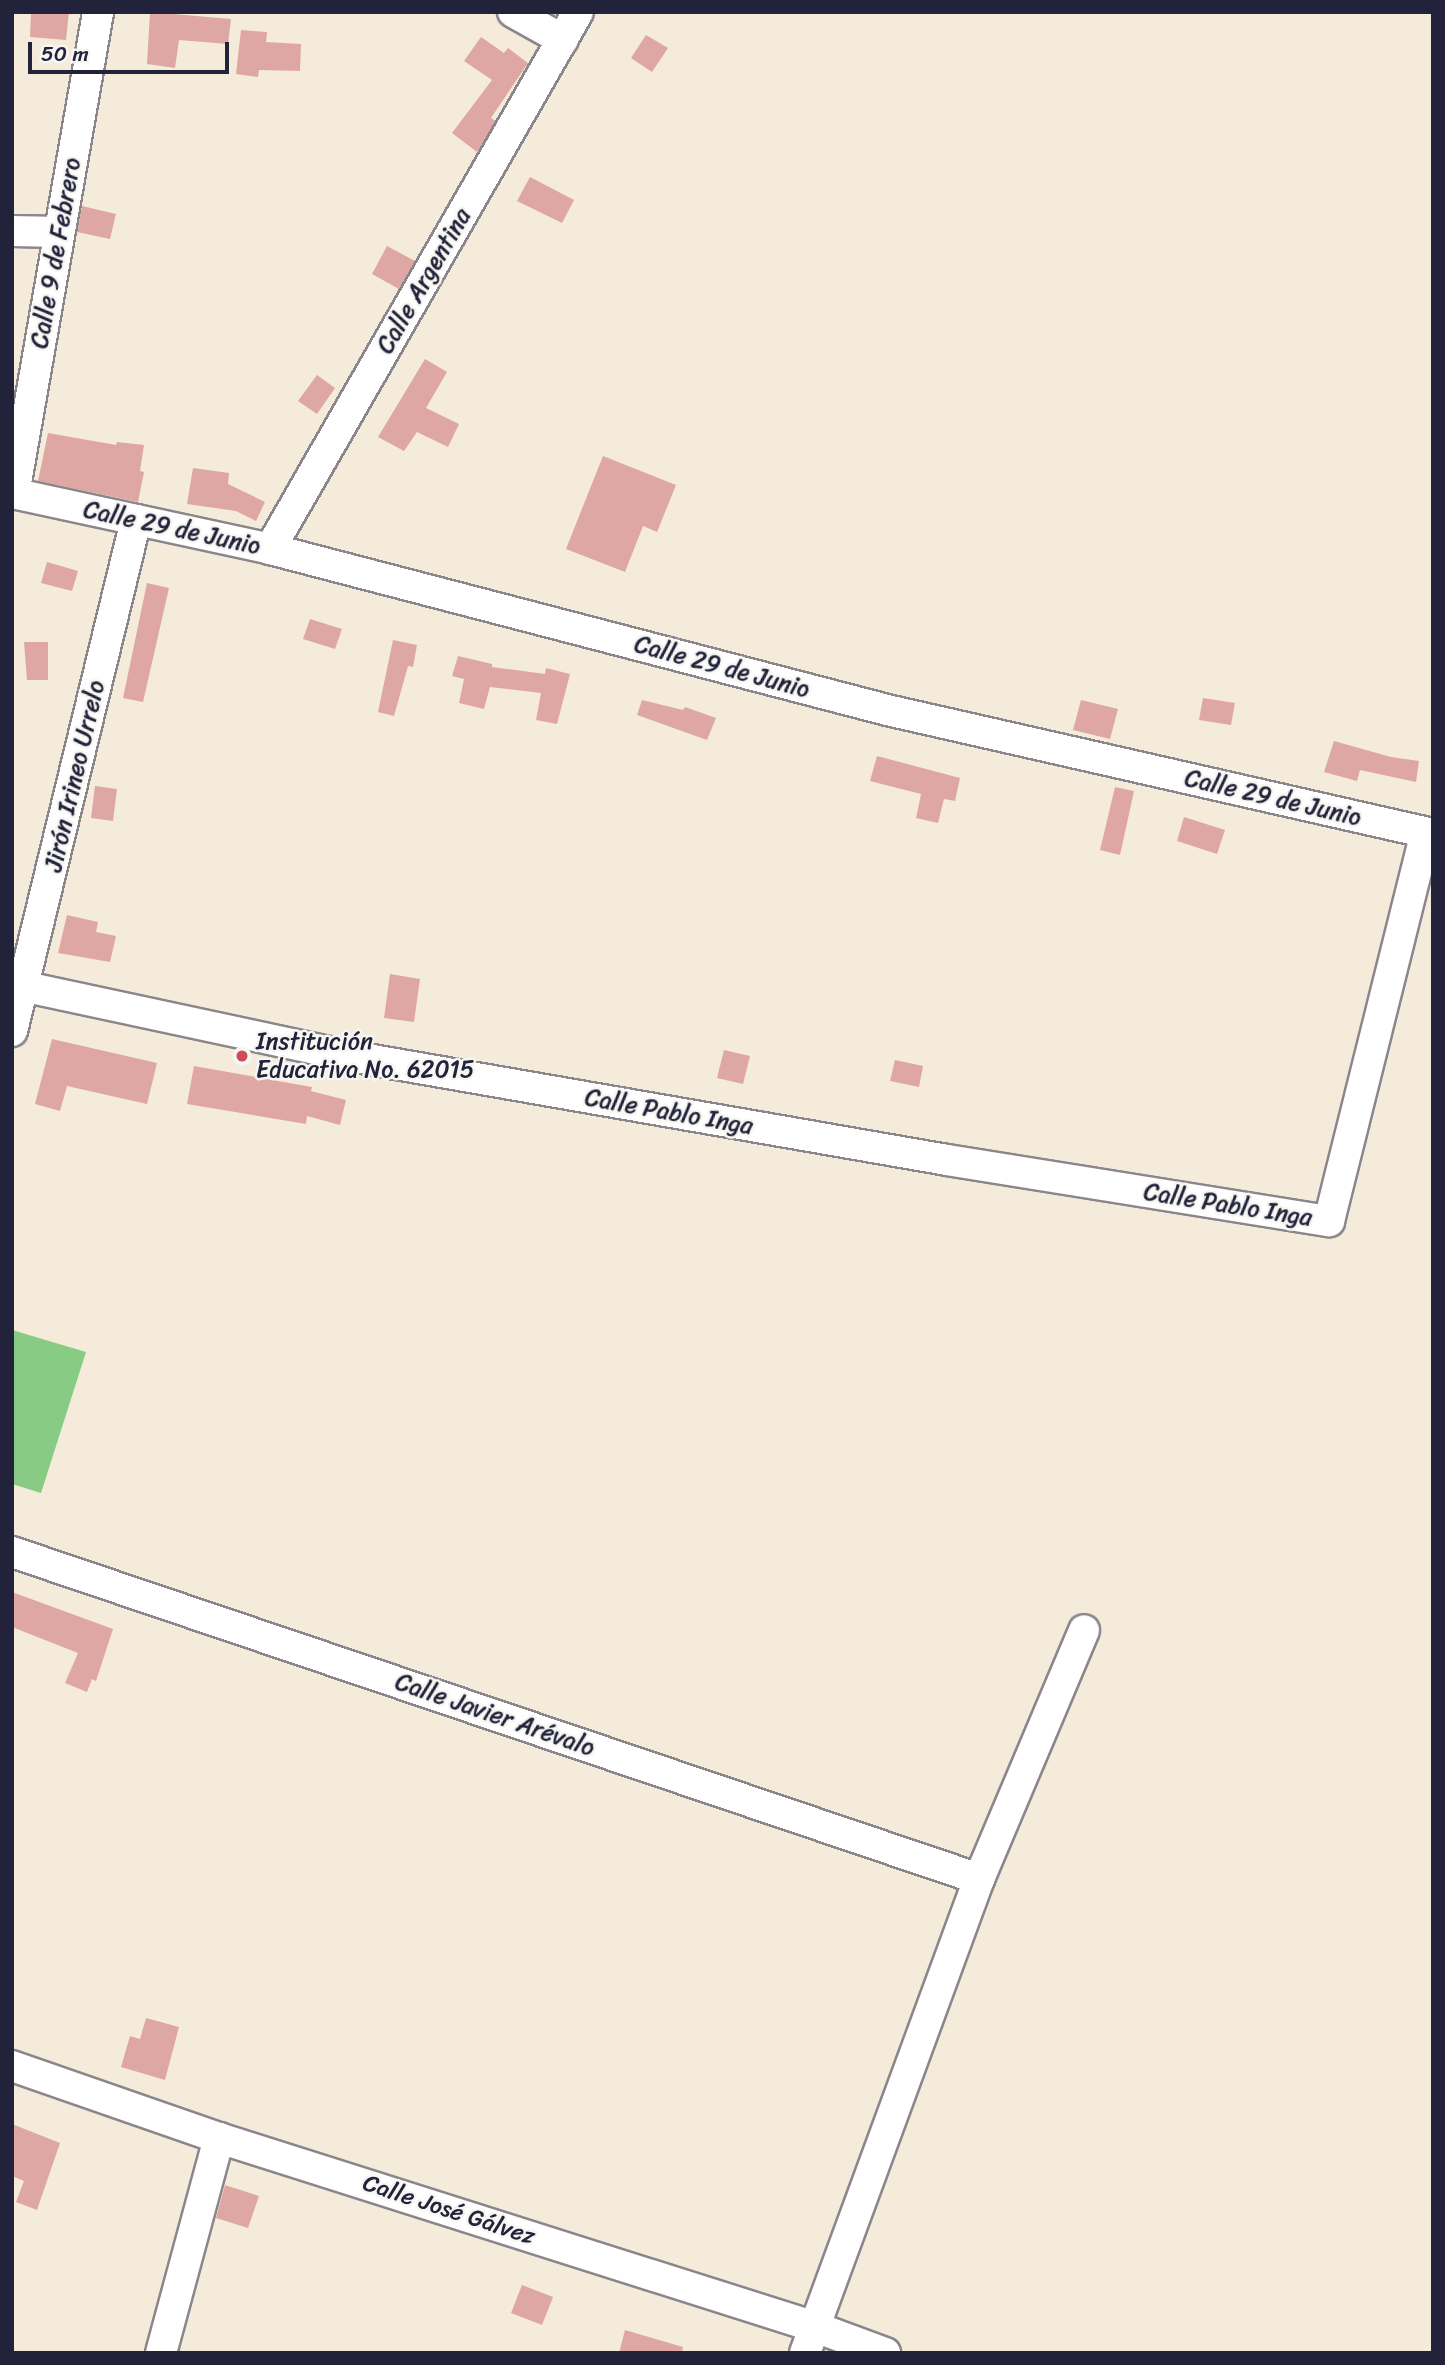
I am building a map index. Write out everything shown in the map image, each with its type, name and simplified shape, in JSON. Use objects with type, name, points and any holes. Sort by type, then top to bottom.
[{"type":"street","name":"Calle 9 de Febrero","points":[[13,494],[98,12]]},
{"type":"street","points":[[513,12],[563,40]]},
{"type":"street","name":"Calle Argentina","points":[[270,549],[578,12]]},
{"type":"street","points":[[12,231],[59,232]]},
{"type":"street","name":"Calle 29 de Junio","points":[[13,494],[270,549],[887,710],[1429,833]]},
{"type":"street","name":"Jirón Irineo Urrelo","points":[[12,1031],[18,985],[136,520]]},
{"type":"street","name":"Calle Pablo Inga","points":[[18,985],[352,1057],[947,1160],[1329,1221],[1429,833]]},
{"type":"street","name":"Calle Javier Arévalo","points":[[12,1552],[979,1879]]},
{"type":"street","points":[[810,2340],[979,1879],[1084,1630]]},
{"type":"street","name":"Calle José Gálvez","points":[[12,2066],[810,2340],[885,2353]]},
{"type":"street","points":[[161,2353],[219,2138]]},
{"type":"green space","points":[[12,1330],[86,1352],[41,1493],[12,1484]]},
{"type":"building","points":[[31,12],[69,12],[66,40],[30,37]]},
{"type":"building","points":[[150,12],[231,19],[228,44],[179,40],[175,68],[147,64]]},
{"type":"building","points":[[241,30],[267,32],[266,42],[301,44],[300,71],[259,70],[258,77],[236,74]]},
{"type":"building","points":[[646,35],[668,48],[652,72],[631,58]]},
{"type":"building","points":[[481,37],[504,53],[508,48],[528,63],[491,118],[496,121],[477,152],[452,133],[492,80],[464,61]]},
{"type":"building","points":[[530,177],[574,200],[562,223],[517,201]]},
{"type":"building","points":[[82,206],[116,214],[110,239],[77,232]]},
{"type":"building","points":[[387,246],[415,261],[399,289],[372,274]]},
{"type":"building","points":[[425,359],[447,372],[426,408],[459,424],[448,447],[417,432],[404,451],[378,437]]},
{"type":"building","points":[[317,375],[335,388],[317,414],[298,401]]},
{"type":"building","points":[[48,433],[116,445],[117,442],[144,445],[140,471],[144,472],[138,502],[38,481]]},
{"type":"building","points":[[603,456],[676,485],[657,532],[643,526],[625,572],[566,549]]},
{"type":"building","points":[[193,468],[229,473],[228,484],[265,502],[256,521],[236,511],[187,504]]},
{"type":"building","points":[[47,562],[78,571],[72,591],[41,583]]},
{"type":"building","points":[[147,583],[169,588],[143,702],[123,698]]},
{"type":"building","points":[[310,619],[342,629],[335,649],[303,639]]},
{"type":"building","points":[[393,640],[417,645],[413,667],[408,666],[394,716],[378,712]]},
{"type":"building","points":[[24,642],[48,642],[48,680],[27,680]]},
{"type":"building","points":[[458,656],[492,664],[492,667],[545,674],[546,668],[570,674],[557,724],[536,720],[541,693],[490,687],[484,709],[459,703],[464,679],[452,676]]},
{"type":"building","points":[[1203,698],[1235,703],[1231,725],[1199,720]]},
{"type":"building","points":[[642,700],[683,710],[685,707],[716,718],[707,740],[637,715]]},
{"type":"building","points":[[1081,700],[1118,709],[1110,739],[1073,730]]},
{"type":"building","points":[[1334,741],[1391,757],[1419,761],[1416,782],[1360,770],[1357,781],[1324,772]]},
{"type":"building","points":[[877,756],[960,778],[955,801],[944,799],[938,823],[916,818],[921,794],[870,781]]},
{"type":"building","points":[[95,786],[117,789],[113,821],[91,818]]},
{"type":"building","points":[[1115,787],[1134,791],[1120,855],[1100,850]]},
{"type":"building","points":[[1184,817],[1225,830],[1217,854],[1177,841]]},
{"type":"building","points":[[67,915],[98,922],[96,932],[116,936],[110,962],[58,953]]},
{"type":"building","points":[[390,974],[420,979],[414,1022],[384,1018]]},
{"type":"building","points":[[52,1039],[157,1063],[147,1104],[67,1086],[60,1111],[35,1104]]},
{"type":"building","points":[[724,1050],[750,1056],[743,1084],[717,1078]]},
{"type":"building","points":[[895,1060],[923,1066],[919,1087],[890,1081]]},
{"type":"building","points":[[194,1066],[312,1087],[311,1091],[346,1100],[340,1125],[307,1116],[306,1124],[187,1104]]},
{"type":"building","points":[[12,1592],[113,1629],[96,1681],[92,1679],[87,1692],[65,1683],[78,1653],[12,1627]]},
{"type":"building","points":[[146,2018],[179,2027],[165,2080],[121,2067],[130,2036],[140,2039]]},
{"type":"building","points":[[12,2124],[60,2143],[37,2210],[16,2202],[24,2181],[12,2176]]},
{"type":"building","points":[[225,2185],[259,2196],[248,2228],[216,2218]]},
{"type":"building","points":[[522,2285],[553,2297],[542,2325],[511,2313]]},
{"type":"building","points":[[625,2330],[683,2347],[682,2353],[619,2353]]},
{"type":"place","name":"Institución Educativa No. 62015","points":[[242,1056]]}]
